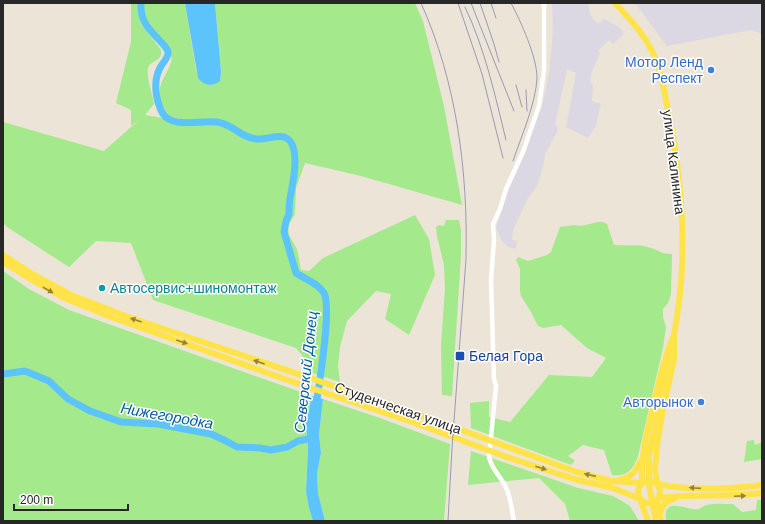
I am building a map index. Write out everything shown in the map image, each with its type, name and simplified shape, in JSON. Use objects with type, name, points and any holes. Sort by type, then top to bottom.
[{"type":"main road","name":"улица Калинина","points":[[616,3],[633,22],[646,40],[652,52],[662,79],[672,130],[680,197],[682,249],[678,310],[674,335]]},
{"type":"main road","name":"Студенческая улица","points":[[3,255],[34,275],[71,295],[100,307],[417,414],[574,471],[611,480],[642,483]]},
{"type":"main road","name":"Студенческая улица","points":[[3,262],[46,289],[86,308],[293,382],[415,423],[504,456],[574,479],[613,488],[640,499]]},
{"type":"main road","points":[[659,519],[657,504],[660,489],[657,483],[655,470],[657,445],[674,359],[674,335]]},
{"type":"main road","points":[[611,480],[629,477],[637,470],[642,455],[665,357],[674,335]]},
{"type":"main road","points":[[659,519],[649,485],[649,455],[674,335]]},
{"type":"main road","points":[[657,445],[657,468],[659,475],[666,484],[681,487]]},
{"type":"main road","points":[[642,455],[642,483],[638,490],[648,521]]},
{"type":"main road","points":[[642,483],[652,482],[665,487],[721,489],[762,486]]},
{"type":"main road","points":[[721,489],[721,496]]},
{"type":"main road","points":[[640,499],[643,502],[649,502],[659,498],[681,495],[743,496],[762,493]]},
{"type":"main road","points":[[659,519],[661,508],[664,503],[681,495]]},
{"type":"street","points":[[514,521],[507,489],[490,464],[489,457],[496,386],[494,379],[491,280],[494,240],[493,224],[500,209],[506,189],[523,152],[539,106],[544,70],[544,3]]},
{"type":"shaded area","points":[[552,3],[588,3],[590,15],[598,24],[604,19],[619,27],[624,34],[613,44],[609,40],[598,51],[600,54],[592,71],[590,82],[593,85],[592,101],[601,104],[596,126],[588,138],[566,127],[576,73],[567,69],[555,125],[558,127],[557,132],[545,154],[544,163],[537,186],[528,198],[513,230],[512,240],[517,241],[516,249],[508,247],[502,241],[496,228],[507,194],[527,147],[543,102],[549,73],[553,31]]},
{"type":"shaded area","points":[[635,3],[762,3],[762,34],[751,30],[667,46]]},
{"type":"green space","points":[[131,3],[185,3],[196,70],[202,82],[208,85],[220,81],[221,72],[215,3],[415,3],[423,21],[444,106],[462,205],[361,176],[305,163],[296,188],[295,214],[288,226],[289,235],[297,249],[301,270],[309,271],[323,258],[415,215],[429,239],[435,275],[409,335],[385,319],[391,294],[376,291],[347,321],[340,347],[338,366],[340,382],[306,371],[305,359],[296,348],[153,300],[131,243],[96,241],[69,267],[3,223],[3,122],[104,151],[139,120],[131,126],[131,110],[116,103],[131,42]],"holes":[[[139,4],[147,21],[170,50],[170,65],[160,89],[160,97],[162,105],[167,113],[180,119],[168,119],[145,115],[154,104],[148,77],[148,69],[149,66],[160,57],[161,50],[141,24]]]},
{"type":"green space","points":[[446,220],[459,220],[461,230],[461,255],[452,396],[442,395],[441,345],[445,289],[444,265],[436,227],[439,225],[444,226]]},
{"type":"green space","points":[[598,222],[607,224],[614,245],[617,245],[617,247],[618,245],[643,246],[663,253],[672,254],[671,294],[668,303],[663,309],[663,317],[666,327],[663,348],[638,456],[632,468],[622,475],[612,475],[604,450],[583,445],[568,456],[574,460],[571,465],[471,428],[470,403],[489,401],[489,417],[510,422],[549,375],[592,377],[606,358],[587,348],[561,325],[543,328],[538,326],[521,296],[520,269],[516,260],[518,257],[528,261],[547,255],[551,252],[560,227],[574,225],[581,226]]},
{"type":"green space","points":[[3,271],[29,289],[69,310],[312,396],[306,423],[308,448],[306,492],[313,521],[3,521]]},
{"type":"green space","points":[[323,399],[450,444],[444,521],[325,521],[318,493],[317,473],[321,453],[319,435]]},
{"type":"green space","points":[[754,440],[755,445],[762,442],[762,459],[744,462],[747,441]]},
{"type":"green space","points":[[471,451],[578,488],[613,496],[630,506],[639,521],[570,521],[565,504],[539,478],[468,485]]},
{"type":"green space","points":[[757,500],[762,500],[762,521],[666,521],[666,513],[668,508],[672,506],[699,509],[710,504],[733,504],[742,512],[756,510]]},
{"type":"water","points":[[185,3],[215,3],[221,72],[220,81],[214,84],[205,84],[198,78]]},
{"type":"water","points":[[312,396],[323,399],[319,435],[321,453],[317,473],[318,493],[325,521],[313,521],[306,492],[308,448],[306,423]]},
{"type":"waterway","name":"Северский Донец","points":[[141,3],[142,15],[146,25],[168,52],[159,70],[156,81],[157,98],[163,114],[168,119],[182,123],[221,123],[252,138],[260,139],[284,137],[290,141],[293,147],[295,156],[294,175],[289,203],[289,214],[284,232],[296,273],[318,286],[324,293],[326,301],[326,330],[316,406]]},
{"type":"waterway","name":"Нижегородка","points":[[3,374],[25,371],[49,381],[68,399],[90,411],[121,422],[158,424],[211,434],[237,447],[271,450],[287,447],[298,441],[313,438]]},
{"type":"railway","points":[[421,3],[444,65],[452,96],[458,128],[465,194],[466,259],[448,521]]},
{"type":"railway","points":[[458,3],[482,74],[503,158]]},
{"type":"railway","points":[[471,3],[514,111]]},
{"type":"railway","points":[[480,3],[499,62]]},
{"type":"railway","points":[[491,3],[496,18]]},
{"type":"railway","points":[[511,3],[524,30],[531,50],[537,78],[531,109],[513,161]]},
{"type":"railway","points":[[465,7],[484,56],[506,140]]},
{"type":"railway","points":[[516,85],[522,107]]},
{"type":"railway","points":[[526,90],[527,111]]},
{"type":"place","name":"Мотор Ленд Респект","points":[[711,70]]},
{"type":"place","name":"Автосервис+шиномонтаж","points":[[102,288]]},
{"type":"place","name":"Белая Гора","points":[[460,356]]},
{"type":"place","name":"Авторынок","points":[[701,402]]}]
